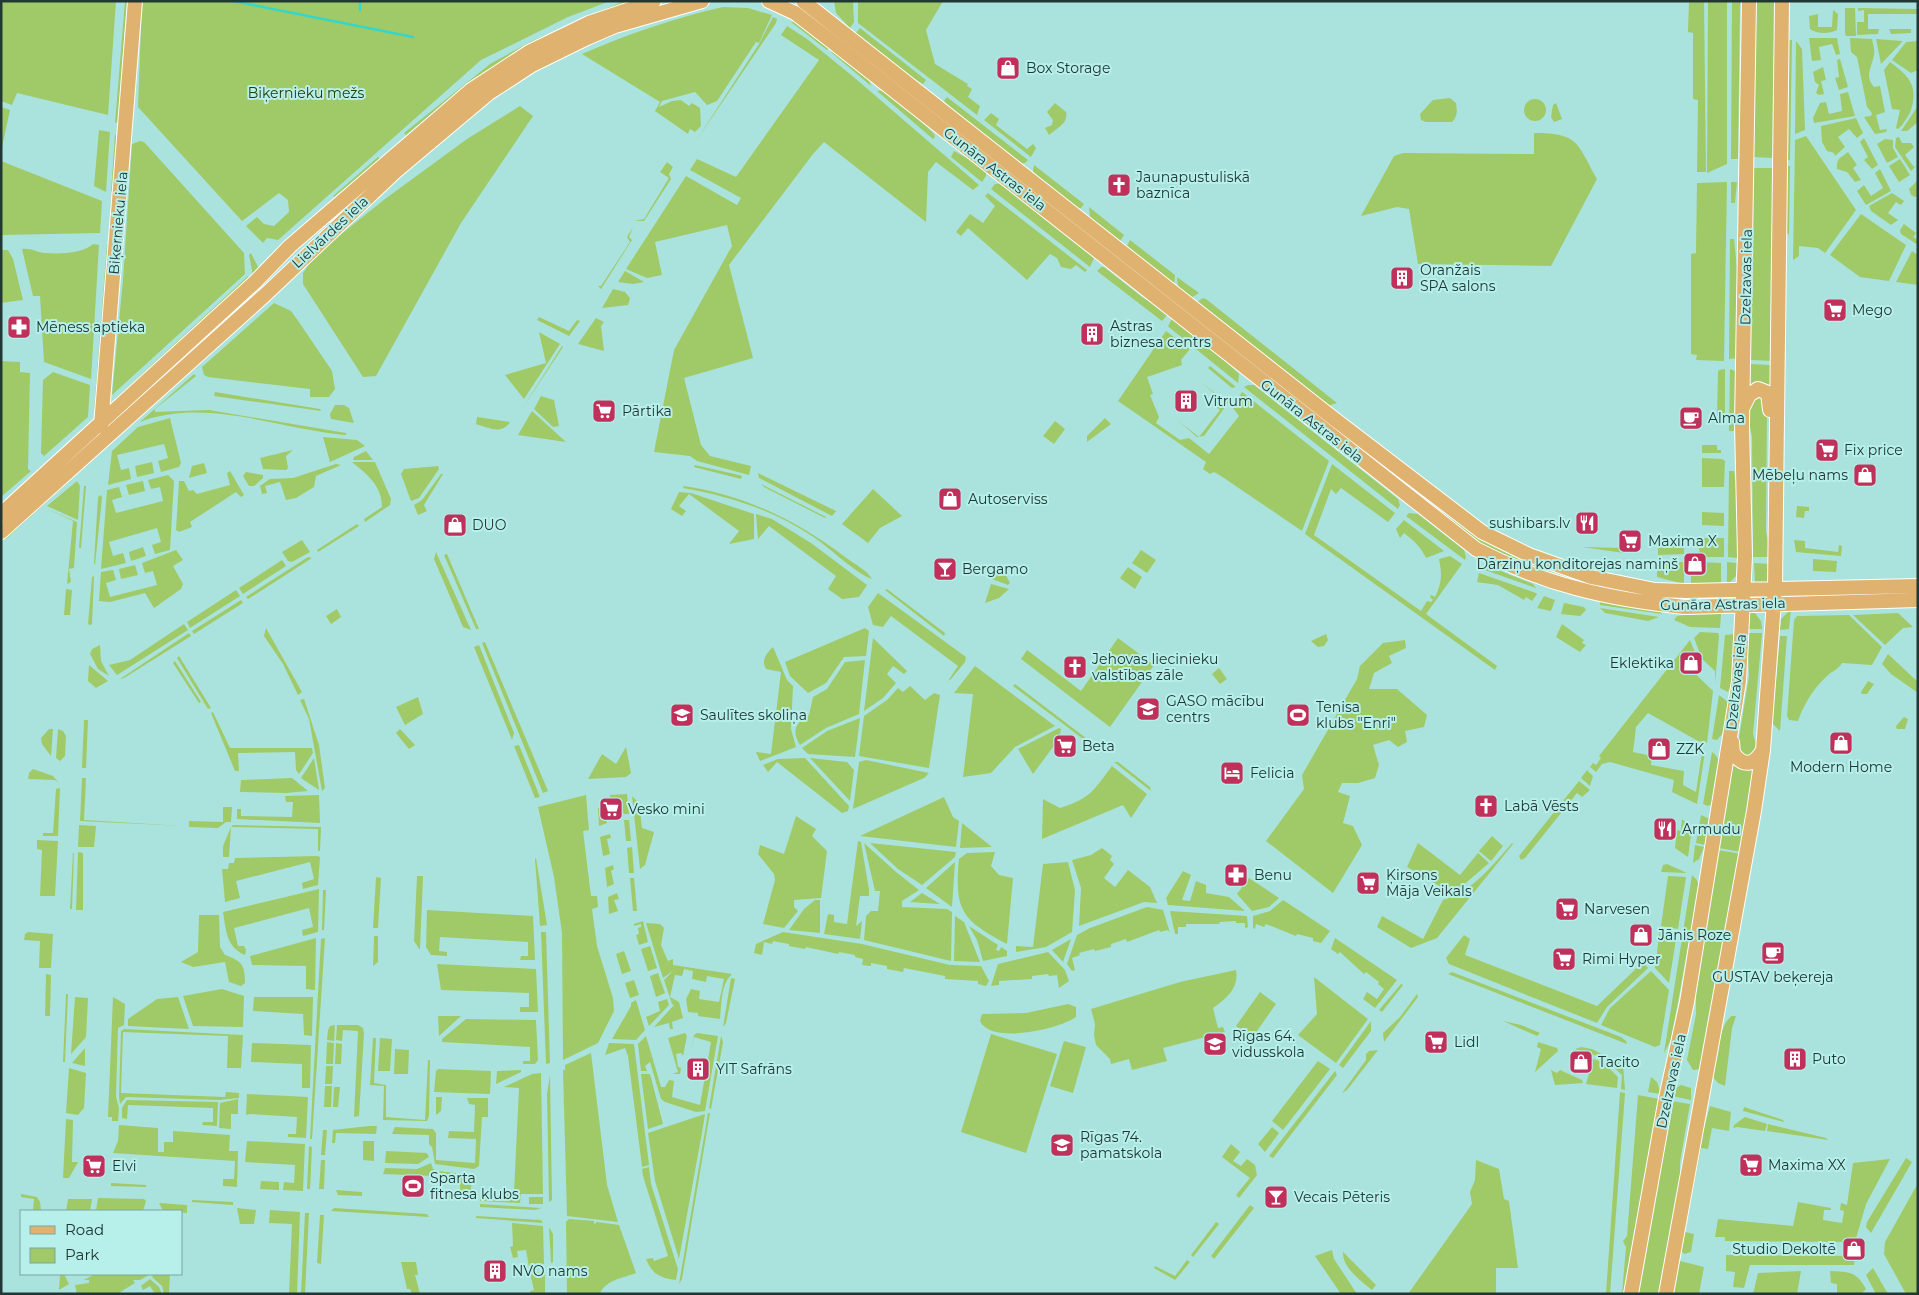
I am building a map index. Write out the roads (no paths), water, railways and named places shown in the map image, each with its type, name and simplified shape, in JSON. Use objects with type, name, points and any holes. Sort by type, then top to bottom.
[{"type":"main road","name":"Biķernieku iela","points":[[98,444],[102,422],[135,1]]},
{"type":"main road","name":"Lielvārdes iela","points":[[1,514],[255,282],[290,246],[471,90],[529,52],[589,23],[654,1]]},
{"type":"main road","name":"Lielvārdes iela","points":[[1,531],[266,294],[395,172],[489,93],[532,65],[587,38],[615,26],[702,1]]},
{"type":"main road","points":[[769,1],[798,7]]},
{"type":"main road","name":"Dzelzavas iela","points":[[1631,1294],[1666,1098],[1687,1002],[1739,681],[1744,589],[1745,497],[1742,407],[1749,1]]},
{"type":"main road","points":[[1666,1294],[1703,1084],[1730,946],[1763,750],[1776,588],[1782,1]]},
{"type":"main road","name":"Gunāra Astras iela","points":[[798,7],[880,61],[1475,528],[1530,555],[1591,577],[1655,590],[1918,586]]},
{"type":"main road","name":"Gunāra Astras iela","points":[[798,7],[871,72],[1476,549],[1524,572],[1576,590],[1626,601],[1684,607],[1918,600]]},
{"type":"main road","points":[[871,72],[880,61]]},
{"type":"main road","points":[[1742,407],[1749,394],[1753,391],[1763,390],[1768,393],[1770,406],[1770,522],[1776,532]]},
{"type":"main road","points":[[1325,431],[1333,418]]},
{"type":"main road","points":[[1731,733],[1733,753],[1744,763],[1749,764],[1757,761],[1763,750]]},
{"type":"waterway","points":[[233,1],[413,37]]},
{"type":"waterway","points":[[360,1],[360,10]]},
{"type":"place","name":"Box Storage","points":[[1008,68]]},
{"type":"place","name":"Jaunapustuliskā baznīca","points":[[1119,185]]},
{"type":"place","name":"Oranžais SPA salons","points":[[1402,278]]},
{"type":"place","name":"Mego","points":[[1835,310]]},
{"type":"place","name":"Mēness aptieka","points":[[19,327]]},
{"type":"place","name":"Astras biznesa centrs","points":[[1092,334]]},
{"type":"place","name":"Vitrum","points":[[1186,401]]},
{"type":"place","name":"Pārtika","points":[[604,411]]},
{"type":"place","name":"Alma","points":[[1691,418]]},
{"type":"place","name":"Fix price","points":[[1827,450]]},
{"type":"place","name":"Mēbeļu nams","points":[[1865,475]]},
{"type":"place","name":"Autoserviss","points":[[950,499]]},
{"type":"place","name":"sushibars.lv","points":[[1587,523]]},
{"type":"place","name":"DUO","points":[[455,525]]},
{"type":"place","name":"Maxima X","points":[[1630,541]]},
{"type":"place","name":"Dārziņu konditorejas namiņš","points":[[1695,564]]},
{"type":"place","name":"Bergamo","points":[[945,569]]},
{"type":"place","name":"Eklektika","points":[[1691,663]]},
{"type":"place","name":"Jehovas liecinieku valstības zāle","points":[[1075,667]]},
{"type":"place","name":"GASO mācību centrs","points":[[1148,709]]},
{"type":"place","name":"Saulītes skoliņa","points":[[682,715]]},
{"type":"place","name":"Tenisa klubs \"Enri\"","points":[[1298,715]]},
{"type":"place","name":"Modern Home","points":[[1841,743]]},
{"type":"place","name":"Beta","points":[[1065,746]]},
{"type":"place","name":"ZZK","points":[[1659,749]]},
{"type":"place","name":"Felicia","points":[[1232,773]]},
{"type":"place","name":"Labā Vēsts","points":[[1486,806]]},
{"type":"place","name":"Vesko mini","points":[[611,809]]},
{"type":"place","name":"Armudu","points":[[1665,829]]},
{"type":"place","name":"Benu","points":[[1236,875]]},
{"type":"place","name":"Ķirsons Māja Veikals","points":[[1368,883]]},
{"type":"place","name":"Narvesen","points":[[1567,909]]},
{"type":"place","name":"Jānis Roze","points":[[1641,935]]},
{"type":"place","name":"GUSTAV beķereja","points":[[1773,953]]},
{"type":"place","name":"Rimi Hyper","points":[[1564,959]]},
{"type":"place","name":"Lidl","points":[[1436,1042]]},
{"type":"place","name":"Rīgas 64. vidusskola","points":[[1215,1044]]},
{"type":"place","name":"Puto","points":[[1795,1059]]},
{"type":"place","name":"Tacito","points":[[1581,1062]]},
{"type":"place","name":"YIT Safrāns","points":[[698,1069]]},
{"type":"place","name":"Rīgas 74. pamatskola","points":[[1062,1145]]},
{"type":"place","name":"Maxima XX","points":[[1751,1165]]},
{"type":"place","name":"Elvi","points":[[94,1166]]},
{"type":"place","name":"Sparta fitnesa klubs","points":[[413,1186]]},
{"type":"place","name":"Vecais Pēteris","points":[[1276,1197]]},
{"type":"place","name":"Studio Dekoltē","points":[[1854,1249]]},
{"type":"place","name":"NVO nams","points":[[495,1271]]},
{"type":"park label","name":"Biķernieku mežs","points":[[306,93]]}]
